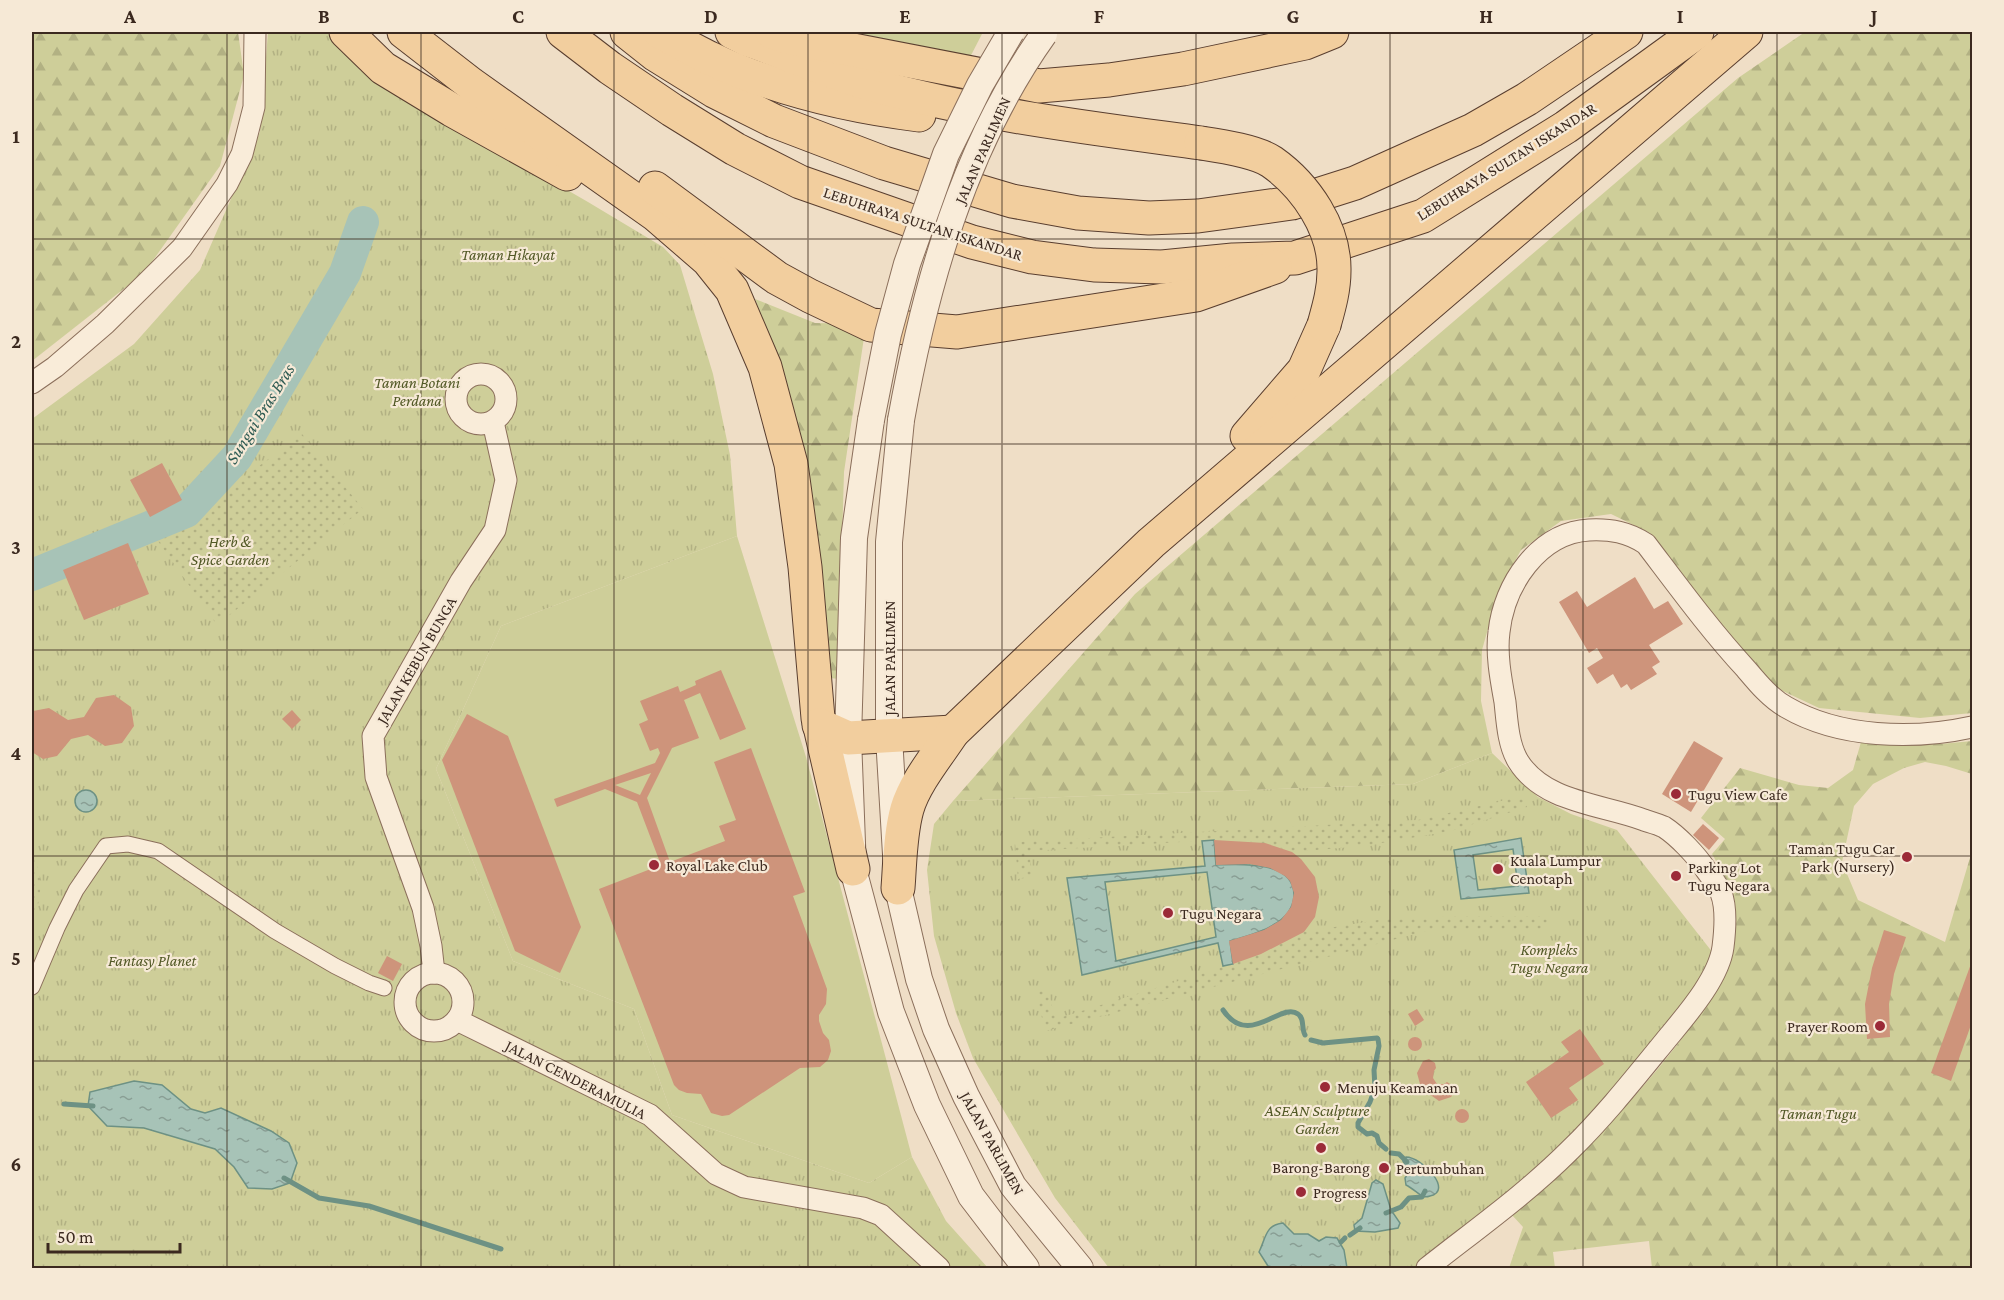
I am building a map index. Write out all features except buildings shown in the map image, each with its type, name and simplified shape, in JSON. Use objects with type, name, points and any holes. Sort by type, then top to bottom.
[{"type":"main road","points":[[346,32],[383,68],[452,110],[589,186],[656,214]]},
{"type":"main road","points":[[404,32],[471,84],[656,214],[708,260],[732,290],[765,367],[791,464],[853,869]]},
{"type":"main road","name":"LEBUHRAYA SULTAN ISKANDAR","points":[[563,32],[609,68],[672,110],[744,154],[800,182],[972,242],[1032,257],[1094,265],[1162,267],[1233,260],[1295,258],[1424,216],[1566,127],[1697,32]]},
{"type":"main road","points":[[627,32],[656,55],[714,91],[774,121],[884,163],[1012,201],[1078,213],[1149,218],[1198,216],[1292,203],[1354,183],[1473,130],[1527,99],[1626,32]]},
{"type":"main road","points":[[660,32],[704,56],[750,76],[817,97],[885,111],[980,123],[1068,125]]},
{"type":"main road","points":[[732,32],[871,85],[966,108],[1234,148],[1271,161],[1303,191],[1321,218],[1329,240],[1334,269],[1332,295],[1324,326],[1304,370],[1151,543]]},
{"type":"main road","points":[[772,32],[791,38],[1039,86],[1109,80],[1183,69],[1305,43],[1332,32]]},
{"type":"main road","points":[[1354,183],[1538,72],[1585,32]]},
{"type":"main road","points":[[898,888],[902,835],[908,807],[927,769],[953,732],[1151,543],[1746,32]]},
{"type":"main road","points":[[471,84],[657,189],[777,278],[871,325],[957,332],[1196,295],[1258,274],[1295,258]]},
{"type":"main road","points":[[833,732],[889,737],[953,732]]},
{"type":"street","points":[[32,383],[55,368],[105,324],[182,248],[227,184],[242,154],[254,107],[255,32]]},
{"type":"street","name":"JALAN PARLIMEN","points":[[833,732],[854,537],[871,420],[888,334],[904,274],[946,154],[980,85],[1011,32]]},
{"type":"street","name":"JALAN PARLIMEN","points":[[1045,33],[1021,66],[969,172],[932,279],[914,350],[901,420],[889,542],[889,737],[898,888],[919,980],[936,1029],[966,1096],[1013,1186],[1080,1269]]},
{"type":"street","name":"JALAN KEBUN BUNGA","points":[[434,974],[423,909],[376,777],[373,736],[461,581],[495,530],[506,480],[493,422]]},
{"type":"street","points":[[1427,1269],[1529,1189],[1571,1150],[1641,1071],[1693,1006],[1715,971],[1723,950],[1725,914],[1721,893],[1699,858],[1664,827],[1622,812],[1556,794],[1532,775],[1518,760],[1509,735],[1501,677],[1499,632],[1517,577],[1527,563],[1550,542],[1579,531],[1605,529],[1630,534],[1646,544],[1724,645],[1761,686],[1784,706],[1814,721],[1876,734],[1915,735],[1972,728]]},
{"type":"street","points":[[854,537],[889,542]]},
{"type":"street","points":[[32,987],[76,890],[106,846],[128,844],[158,851],[275,932],[335,966],[384,988]]},
{"type":"street","points":[[853,869],[891,1012],[927,1105],[971,1196],[1026,1269]]},
{"type":"street","points":[[434,974],[446,976],[456,984],[462,996],[462,1008],[457,1020],[445,1029],[437,1031],[421,1029],[410,1018],[405,1003],[410,986],[416,979],[434,974]]},
{"type":"street","name":"JALAN CENDERAMULIA","points":[[457,1020],[650,1114],[716,1174],[744,1187],[862,1208],[881,1215],[939,1269]]},
{"type":"green space","points":[[32,32],[238,32],[244,75],[220,166],[144,273],[32,361]]},
{"type":"green space","name":"Taman Botani Perdana","points":[[268,32],[327,32],[360,70],[663,247],[680,265],[713,374],[730,455],[737,536],[501,626],[436,769],[513,961],[634,1009],[672,1115],[869,1183],[912,1157],[946,1221],[988,1268],[32,1268],[32,419],[134,344],[200,270],[260,132]]},
{"type":"green space","points":[[834,32],[983,32],[966,65]]},
{"type":"green space","points":[[1805,32],[1972,32],[1972,713],[1920,718],[1819,708],[1772,686],[1722,629],[1650,533],[1611,514],[1561,521],[1521,550],[1498,593],[1482,650],[1481,701],[1492,753],[1413,784],[953,801],[1135,594],[1738,78]]},
{"type":"green space","points":[[755,299],[815,323],[866,324],[844,472],[838,679],[831,678],[788,386]]},
{"type":"green space","name":"Herb & Spice Garden","points":[[302,434],[363,509],[217,625],[158,541]]},
{"type":"green space","name":"Royal Lake Club","points":[[737,536],[806,757],[912,1157],[869,1183],[672,1115],[634,1009],[513,961],[436,769],[501,626]]},
{"type":"green space","name":"Taman Tugu","points":[[1972,741],[1972,774],[1925,762],[1904,768],[1873,784],[1854,806],[1842,862],[1858,900],[1945,942],[1972,851],[1972,1268],[1652,1268],[1649,1241],[1553,1252],[1555,1268],[1509,1268],[1523,1227],[1512,1215],[1596,1136],[1673,1051],[1695,1020],[1729,963],[1734,942],[1732,902],[1719,865],[1712,854],[1725,839],[1701,818],[1740,768],[1799,785],[1828,788],[1853,770],[1861,742],[1941,744]]},
{"type":"green space","points":[[1492,753],[1538,797],[1571,814],[1617,830],[1713,953],[1692,994],[1612,1095],[1533,1178],[1417,1268],[1109,1268],[1055,1198],[973,1058],[956,1013],[934,936],[927,870],[934,824],[953,801],[1413,784]]},
{"type":"green space","points":[[1523,796],[1527,807],[1451,831],[1364,846],[1292,852],[1265,843],[1214,840],[1030,851],[1031,877],[1018,879],[1015,842],[1418,820]]},
{"type":"green space","points":[[32,854],[39,871],[40,888],[38,906],[32,923]]},
{"type":"green space","points":[[1547,916],[1547,929],[1434,929],[1045,1031],[1036,992],[1047,989],[1056,1019],[1233,964],[1261,954],[1304,932],[1384,919]]},
{"type":"water","points":[[86,790],[94,793],[97,801],[94,809],[86,812],[78,809],[75,801],[78,793]]},
{"type":"water","points":[[1521,838],[1529,893],[1461,899],[1454,850]],"holes":[[[1513,849],[1518,886],[1478,890],[1473,855]]]},
{"type":"water","points":[[1214,840],[1216,865],[1238,864],[1264,867],[1276,870],[1285,876],[1292,884],[1294,896],[1292,905],[1284,917],[1263,930],[1230,941],[1233,964],[1223,966],[1218,943],[1082,975],[1067,878],[1205,866],[1202,841]],"holes":[[[1207,872],[1216,937],[1116,961],[1105,882]]]},
{"type":"water","points":[[134,1081],[162,1085],[191,1109],[205,1113],[221,1108],[271,1131],[289,1143],[297,1163],[290,1183],[272,1189],[248,1188],[234,1167],[215,1149],[144,1128],[107,1126],[88,1106],[90,1092]]},
{"type":"water","points":[[1406,1157],[1413,1158],[1427,1168],[1437,1181],[1439,1188],[1437,1193],[1424,1197],[1406,1185],[1405,1178],[1409,1173],[1403,1161]]},
{"type":"water","points":[[1376,1180],[1383,1184],[1391,1210],[1400,1223],[1398,1228],[1375,1232],[1355,1231],[1354,1225],[1362,1218],[1372,1183]]},
{"type":"water","points":[[1283,1223],[1294,1234],[1308,1234],[1319,1241],[1326,1237],[1337,1238],[1344,1250],[1347,1268],[1275,1268],[1268,1266],[1259,1252],[1269,1229]]},
{"type":"waterway","name":"Sungai Bras Bras","points":[[32,575],[186,512],[237,457],[345,273],[363,222]]},
{"type":"waterway","points":[[1223,1010],[1233,1021],[1243,1025],[1254,1025],[1283,1013],[1298,1014],[1305,1035]]},
{"type":"waterway","points":[[1311,1040],[1323,1043],[1377,1038]]},
{"type":"waterway","points":[[1378,1039],[1379,1046],[1374,1070],[1375,1088],[1358,1127],[1367,1134],[1372,1133],[1377,1136],[1379,1143],[1386,1149]]},
{"type":"waterway","points":[[64,1104],[93,1106]]},
{"type":"waterway","points":[[1391,1153],[1399,1154],[1407,1162]]},
{"type":"waterway","points":[[284,1178],[319,1198],[369,1206],[501,1249]]},
{"type":"waterway","points":[[1386,1213],[1401,1207],[1409,1198],[1422,1197],[1425,1191]]},
{"type":"waterway","points":[[1350,1235],[1360,1228]]},
{"type":"waterway","points":[[1341,1242],[1345,1238]]},
{"type":"place","name":"Tugu View Cafe","points":[[1676,794]]},
{"type":"place","name":"Taman Tugu Car Park (Nursery)","points":[[1907,857]]},
{"type":"place","name":"Royal Lake Club","points":[[654,865]]},
{"type":"place","name":"Kuala Lumpur Cenotaph","points":[[1498,869]]},
{"type":"place","name":"Parking Lot Tugu Negara","points":[[1676,876]]},
{"type":"place","name":"Tugu Negara","points":[[1168,913]]},
{"type":"place","name":"Prayer Room","points":[[1880,1026]]},
{"type":"place","name":"Menuju Keamanan","points":[[1325,1087]]},
{"type":"place","name":"Barong-Barong","points":[[1321,1148]]},
{"type":"place","name":"Pertumbuhan","points":[[1384,1168]]},
{"type":"place","name":"Progress","points":[[1301,1192]]},
{"type":"park label","name":"Taman Hikayat","points":[[508,254]]},
{"type":"park label","name":"Kompleks Tugu Negara","points":[[1549,958]]},
{"type":"park label","name":"Fantasy Planet","points":[[152,960]]},
{"type":"park label","name":"ASEAN Sculpture Garden","points":[[1317,1119]]}]
